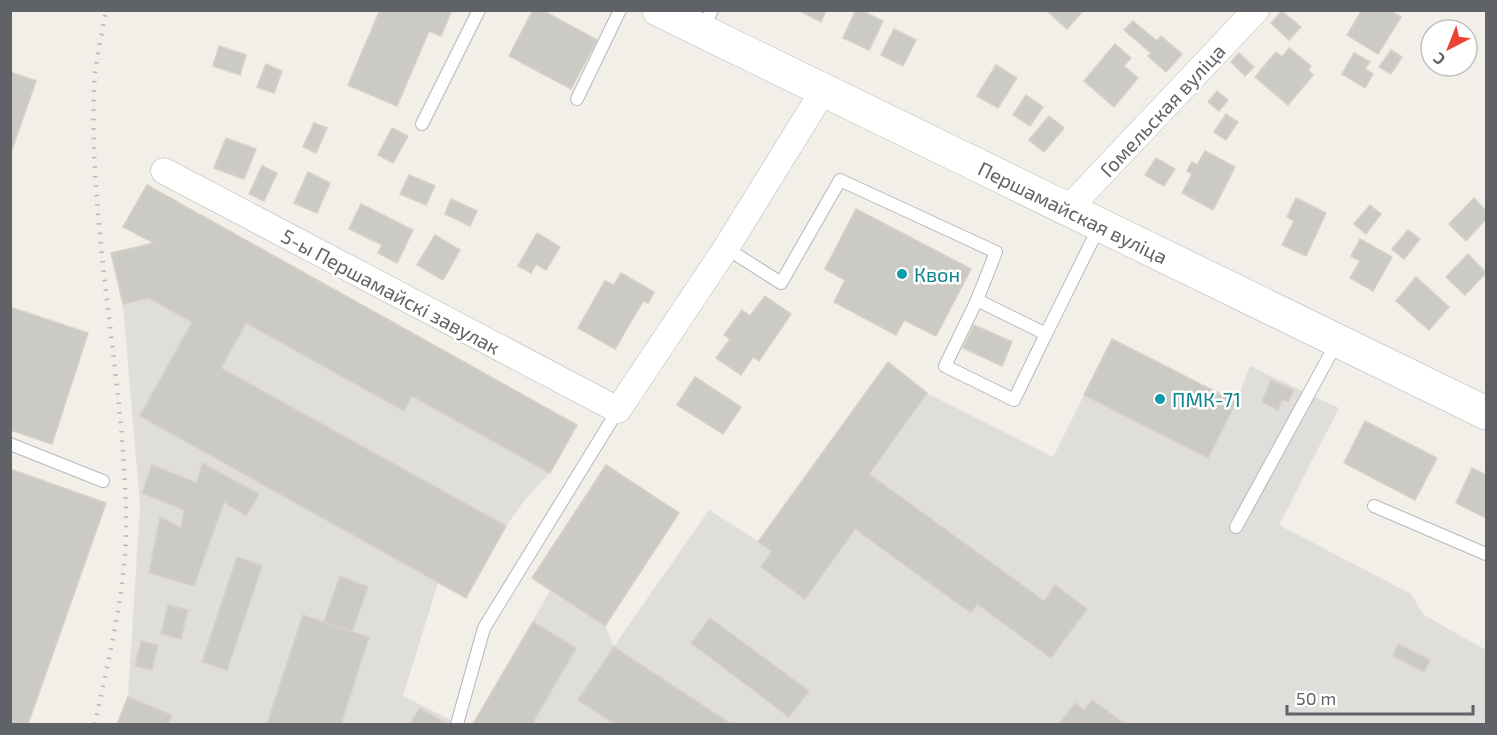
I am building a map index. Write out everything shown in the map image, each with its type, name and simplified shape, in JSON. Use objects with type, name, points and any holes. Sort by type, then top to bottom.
[{"type":"street","name":"Першамайская вуліца","points":[[659,10],[707,21],[823,91],[1486,413]]},
{"type":"street","name":"Гомельская вуліца","points":[[1068,209],[1256,10]]},
{"type":"street","points":[[618,410],[726,248],[823,91]]},
{"type":"street","name":"5-ы Першамайскі завулак","points":[[164,171],[618,410]]},
{"type":"lane","points":[[422,124],[479,10]]},
{"type":"lane","points":[[577,99],[620,10]]},
{"type":"lane","points":[[726,248],[781,284],[840,180],[996,252],[977,300],[945,366],[1014,400],[1100,226]]},
{"type":"lane","points":[[977,300],[1046,334]]},
{"type":"lane","points":[[1236,527],[1338,341]]},
{"type":"lane","points":[[457,724],[484,628],[618,410]]},
{"type":"lane","points":[[10,444],[103,481]]},
{"type":"lane","points":[[1374,506],[1486,554]]},
{"type":"shaded area","points":[[147,185],[577,425],[550,473],[527,497],[506,526],[466,598],[438,583],[403,696],[459,724],[117,724],[128,697],[140,505],[123,304],[153,243],[123,227]]},
{"type":"shaded area","name":"ПМК-71","points":[[1112,339],[1236,402],[1250,366],[1339,408],[1279,525],[1411,594],[1424,615],[1486,650],[1486,724],[473,724],[550,591],[605,626],[614,646],[709,510],[758,541],[888,362],[927,393],[1053,457]]},
{"type":"building","points":[[380,10],[452,10],[441,36],[429,31],[397,106],[348,85]]},
{"type":"building","points":[[533,10],[542,10],[597,40],[571,89],[509,56]]},
{"type":"building","points":[[798,10],[826,10],[821,22]]},
{"type":"building","points":[[856,10],[861,10],[883,21],[869,50],[843,38]]},
{"type":"building","points":[[1046,10],[1080,10],[1082,12],[1067,29]]},
{"type":"building","points":[[1362,10],[1389,10],[1401,17],[1378,54],[1347,35]]},
{"type":"building","points":[[1282,11],[1301,27],[1289,40],[1271,23]]},
{"type":"building","points":[[1133,21],[1157,41],[1161,36],[1182,54],[1166,72],[1148,56],[1151,53],[1124,30]]},
{"type":"building","points":[[894,29],[916,40],[903,66],[881,55]]},
{"type":"building","points":[[1115,44],[1131,58],[1124,66],[1138,78],[1114,107],[1084,81]]},
{"type":"building","points":[[219,46],[246,55],[240,75],[213,66]]},
{"type":"building","points":[[1289,48],[1311,66],[1308,70],[1313,75],[1288,105],[1255,77],[1276,52],[1282,57]]},
{"type":"building","points":[[1391,50],[1402,57],[1391,74],[1379,67]]},
{"type":"building","points":[[1239,53],[1254,67],[1245,76],[1231,62]]},
{"type":"building","points":[[1354,53],[1370,62],[1365,69],[1373,74],[1365,88],[1342,74]]},
{"type":"building","points":[[266,64],[282,71],[274,93],[257,87]]},
{"type":"building","points":[[996,65],[1017,78],[998,108],[977,96]]},
{"type":"building","points":[[10,72],[36,81],[10,155]]},
{"type":"building","points":[[1217,91],[1228,100],[1219,111],[1208,102]]},
{"type":"building","points":[[1026,95],[1043,107],[1030,126],[1013,115]]},
{"type":"building","points":[[1226,114],[1238,122],[1226,140],[1214,132]]},
{"type":"building","points":[[1049,116],[1064,128],[1044,152],[1029,140]]},
{"type":"building","points":[[314,123],[327,128],[316,153],[303,147]]},
{"type":"building","points":[[392,128],[408,136],[393,163],[378,155]]},
{"type":"building","points":[[226,138],[256,149],[244,179],[214,168]]},
{"type":"building","points":[[1205,151],[1235,167],[1213,210],[1182,193],[1192,174],[1187,171],[1192,162],[1197,165]]},
{"type":"building","points":[[1156,158],[1175,169],[1164,186],[1145,175]]},
{"type":"building","points":[[262,166],[277,173],[264,201],[249,194]]},
{"type":"building","points":[[308,172],[330,183],[317,213],[294,203]]},
{"type":"building","points":[[409,175],[435,186],[426,205],[400,194]]},
{"type":"building","points":[[147,185],[577,425],[550,473],[412,396],[404,411],[246,323],[221,368],[506,526],[466,598],[140,416],[192,322],[149,298],[123,304],[111,253],[154,243],[123,227]]},
{"type":"building","points":[[1296,198],[1326,213],[1306,256],[1282,245],[1294,221],[1287,217]]},
{"type":"building","points":[[1474,198],[1486,211],[1486,219],[1466,241],[1449,224]]},
{"type":"building","points":[[451,199],[477,211],[470,226],[445,214]]},
{"type":"building","points":[[361,204],[413,230],[397,263],[378,253],[382,245],[349,229]]},
{"type":"building","points":[[1370,205],[1381,214],[1366,234],[1354,224]]},
{"type":"building","name":"Квон","points":[[856,209],[971,269],[936,336],[904,320],[896,335],[834,302],[845,280],[825,269]]},
{"type":"building","points":[[1408,230],[1420,239],[1404,259],[1392,249]]},
{"type":"building","points":[[537,233],[560,247],[546,270],[536,264],[531,273],[518,266]]},
{"type":"building","points":[[435,235],[460,250],[443,280],[417,265]]},
{"type":"building","points":[[1360,239],[1392,257],[1373,291],[1350,278],[1360,261],[1351,256]]},
{"type":"building","points":[[1468,254],[1486,273],[1465,295],[1446,277]]},
{"type":"building","points":[[621,273],[654,292],[648,303],[643,301],[615,349],[578,328],[605,281],[614,285]]},
{"type":"building","points":[[1416,277],[1449,307],[1429,330],[1396,301]]},
{"type":"building","points":[[765,296],[791,314],[759,361],[753,357],[741,375],[716,358],[730,339],[724,335],[742,310],[750,316]]},
{"type":"building","points":[[10,307],[88,333],[52,444],[10,430]]},
{"type":"building","points":[[974,325],[1012,342],[1002,366],[963,348]]},
{"type":"building","name":"ПМК-71","points":[[1112,339],[1236,402],[1208,458],[1084,395]]},
{"type":"building","points":[[888,362],[927,393],[869,474],[1044,601],[1055,585],[1087,609],[1051,658],[977,604],[971,613],[855,529],[805,599],[761,567],[772,551],[758,542]]},
{"type":"building","points":[[695,377],[741,407],[723,434],[677,405]]},
{"type":"building","points":[[1271,380],[1294,390],[1288,402],[1282,400],[1278,410],[1262,402]]},
{"type":"building","points":[[1365,421],[1437,458],[1415,500],[1344,463]]},
{"type":"building","points":[[202,463],[259,494],[246,516],[224,502],[194,586],[149,573],[160,517],[181,528],[184,510],[142,493],[152,465],[197,483]]},
{"type":"building","points":[[606,465],[679,513],[605,626],[532,578]]},
{"type":"building","points":[[1472,468],[1486,475],[1486,518],[1456,503]]},
{"type":"building","points":[[10,469],[106,503],[28,724],[10,724]]},
{"type":"building","points":[[237,557],[262,566],[227,670],[202,662]]},
{"type":"building","points":[[340,576],[368,587],[352,632],[324,622]]},
{"type":"building","points":[[168,605],[188,610],[181,639],[161,634]]},
{"type":"building","points":[[303,615],[369,637],[341,724],[267,724]]},
{"type":"building","points":[[710,618],[809,691],[789,717],[691,643]]},
{"type":"building","points":[[533,622],[576,648],[532,724],[473,724]]},
{"type":"building","points":[[141,641],[158,645],[152,670],[135,666]]},
{"type":"building","points":[[1398,644],[1430,660],[1424,672],[1393,656]]},
{"type":"building","points":[[614,647],[731,724],[615,724],[578,700]]},
{"type":"building","points":[[128,697],[172,715],[168,724],[117,724]]},
{"type":"building","points":[[1092,700],[1125,724],[1060,723],[1075,703],[1084,710]]},
{"type":"building","points":[[420,708],[445,723],[410,724]]},
{"type":"railway","points":[[95,724],[121,592],[126,539],[124,460],[96,194],[94,87],[106,10]]},
{"type":"place","name":"Квон","points":[[902,274]]},
{"type":"place","name":"ПМК-71","points":[[1160,399]]}]
